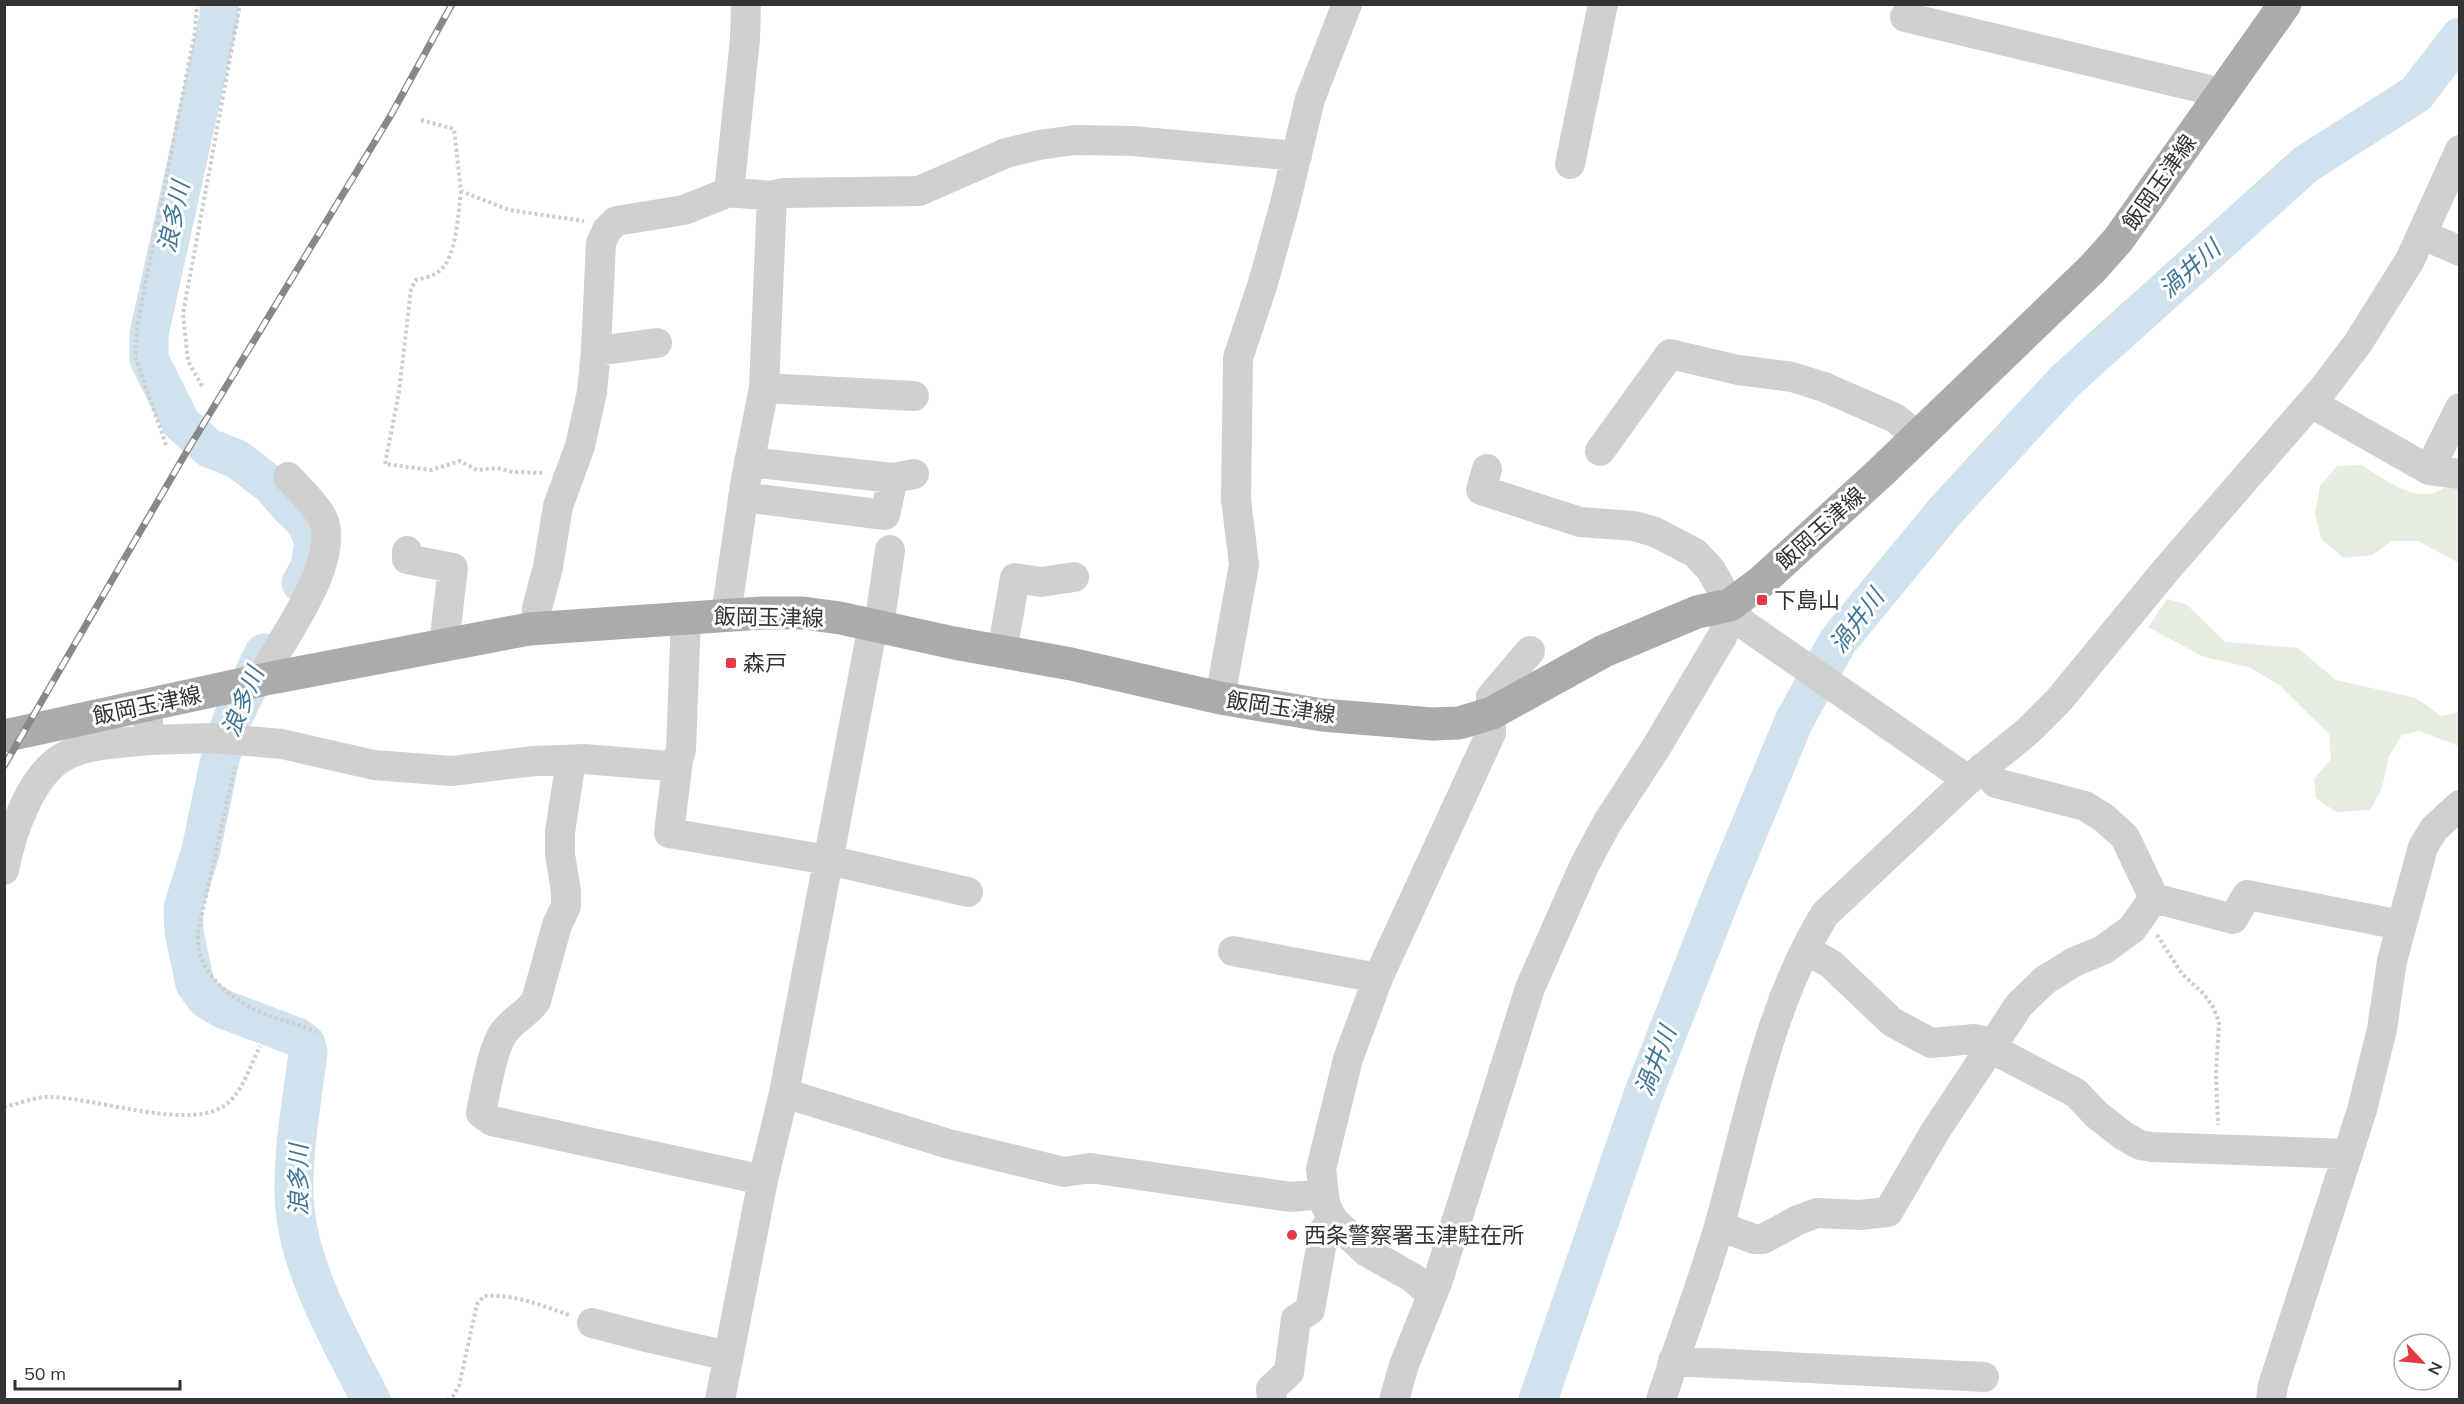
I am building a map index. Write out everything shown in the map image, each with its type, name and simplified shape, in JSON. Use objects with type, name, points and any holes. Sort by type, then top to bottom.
[{"type":"main road","name":"飯岡玉津線","points":[[4,736],[268,679],[537,628],[686,617],[803,613],[1071,664],[1220,698],[1322,715],[1432,724],[1459,723],[1492,713],[1604,651],[1697,612],[1736,614],[1761,582],[1918,436],[2093,268],[2118,240],[2285,4]]},
{"type":"street","points":[[729,192],[745,39],[746,4]]},
{"type":"street","points":[[1220,698],[1244,565],[1236,498],[1238,358],[1263,283],[1310,99],[1347,4]]},
{"type":"street","points":[[1570,164],[1603,4]]},
{"type":"street","points":[[1905,17],[2222,93]]},
{"type":"street","points":[[537,628],[537,608],[548,567],[558,506],[580,446],[592,392],[601,243],[607,230],[616,221],[684,210],[729,192],[772,196],[783,193],[919,191],[1006,153],[1075,140],[1133,141],[1297,156]]},
{"type":"street","points":[[1660,1400],[1719,1226],[1764,1061],[1787,992],[1825,914],[1975,774],[2028,731],[2059,700],[2166,570],[2323,389],[2386,302],[2410,260],[2460,150]]},
{"type":"street","points":[[2278,441],[2320,408],[2353,373],[2388,326],[2427,262],[2448,246],[2460,192]]},
{"type":"street","points":[[726,615],[743,497],[764,388],[772,196]]},
{"type":"street","points":[[596,351],[657,343]]},
{"type":"street","points":[[1600,451],[1670,354],[1738,370],[1792,377],[1824,387],[1895,418],[1918,436]]},
{"type":"street","points":[[764,388],[914,396]]},
{"type":"street","points":[[2320,408],[2429,470],[2460,474]]},
{"type":"street","points":[[2429,470],[2460,408]]},
{"type":"street","points":[[743,497],[885,515],[904,476],[749,462]]},
{"type":"street","points":[[1487,469],[1481,490],[1580,522],[1634,526],[1655,532],[1695,553],[1712,570],[1736,614],[1872,714],[1975,774],[1996,783],[2074,802],[2104,818],[2125,837],[2149,906]]},
{"type":"street","points":[[268,679],[268,666],[315,584],[323,564],[326,539],[322,517],[288,477]]},
{"type":"street","points":[[720,1400],[763,1180],[784,1093],[890,550]]},
{"type":"street","points":[[407,551],[407,559],[453,568],[444,644]]},
{"type":"street","points":[[1002,652],[1015,578],[1041,582],[1074,577]]},
{"type":"street","points":[[1394,1400],[1404,1365],[1432,1295],[1530,988],[1584,866],[1607,823],[1657,746],[1736,614]]},
{"type":"street","points":[[686,617],[681,749],[669,833],[828,860],[968,892]]},
{"type":"street","points":[[1272,1400],[1271,1389],[1289,1372],[1296,1319],[1310,1310],[1328,1207],[1321,1169],[1348,1059],[1378,978],[1487,745],[1491,734],[1491,697],[1530,651]]},
{"type":"street","points":[[146,705],[149,740]]},
{"type":"street","points":[[4,870],[15,826],[28,798],[44,775],[66,755],[101,746],[149,740],[229,739],[282,744],[374,765],[452,771],[534,761],[571,760],[669,766],[678,760]]},
{"type":"street","points":[[571,760],[560,832],[566,906],[556,926],[536,1001],[529,1011],[504,1031],[498,1044],[481,1113],[492,1121],[763,1180]]},
{"type":"street","points":[[2271,1400],[2273,1386],[2362,1110],[2382,1029],[2392,961],[2423,847],[2434,829],[2460,805]]},
{"type":"street","points":[[2149,906],[2233,919],[2247,895],[2401,925]]},
{"type":"street","points":[[1719,1226],[1754,1239],[1763,1239],[1798,1220],[1817,1213],[1860,1215],[1888,1212],[1936,1130],[2019,1005],[2045,980],[2074,962],[2103,950],[2132,929],[2149,906]]},
{"type":"street","points":[[1806,950],[1831,964],[1892,1022],[1931,1043],[1974,1039],[1984,1041],[1998,1052],[2076,1093],[2115,1129],[2140,1145],[2348,1154]]},
{"type":"street","points":[[1233,951],[1378,978]]},
{"type":"street","points":[[784,1093],[949,1143],[1064,1172],[1090,1168],[1291,1197],[1328,1207],[1367,1252],[1413,1278],[1432,1295]]},
{"type":"street","points":[[592,1323],[728,1356]]},
{"type":"street","points":[[1673,1360],[1984,1377]]},
{"type":"path","points":[[166,444],[135,356],[137,327],[195,32],[197,4]]},
{"type":"path","points":[[202,386],[188,361],[183,314],[240,4]]},
{"type":"path","points":[[421,120],[454,129],[461,191],[451,253],[447,264],[438,273],[416,280],[411,289],[399,392],[386,465],[431,470],[460,461],[477,470],[498,468],[513,472],[553,474],[567,481]]},
{"type":"path","points":[[461,191],[509,210],[591,222],[607,230]]},
{"type":"path","points":[[229,739],[198,941],[204,964],[217,984],[242,1002],[270,1016],[316,1032]]},
{"type":"path","points":[[2149,906],[2182,974],[2204,994],[2219,1022],[2216,1075],[2220,1150]]},
{"type":"path","points":[[4,1107],[43,1097],[185,1117],[212,1113],[229,1103],[260,1046]]},
{"type":"path","points":[[447,1400],[453,1396],[459,1386],[477,1304],[484,1296],[500,1295],[519,1298],[592,1323]]},
{"type":"shaded area","points":[[2361,465],[2402,489],[2420,494],[2437,492],[2449,486],[2459,486],[2459,563],[2418,541],[2392,541],[2372,555],[2344,558],[2321,539],[2315,513],[2320,486],[2337,466]]},
{"type":"shaded area","points":[[2167,599],[2186,604],[2225,642],[2298,648],[2336,680],[2416,698],[2441,716],[2459,712],[2459,746],[2419,731],[2402,735],[2389,756],[2382,788],[2370,810],[2336,812],[2316,798],[2314,779],[2331,759],[2329,734],[2279,685],[2249,667],[2204,657],[2148,627]]},
{"type":"waterway","name":"浪多川","points":[[219,4],[219,17],[149,334],[149,359],[181,423],[209,448],[237,459],[272,486],[306,522],[314,542],[310,567],[301,583]]},
{"type":"waterway","name":"渦井川","points":[[1538,1400],[1643,1095],[1722,894],[1794,721],[1838,641],[1946,510],[2065,381],[2306,164],[2416,94],[2460,37]]},
{"type":"waterway","name":"浪多川","points":[[264,653],[231,722],[220,759],[201,850],[183,908],[184,932],[195,984],[206,999],[223,1009],[297,1037],[306,1044],[308,1053],[295,1160],[294,1195],[297,1221],[302,1248],[321,1300],[371,1400]]},
{"type":"railway","points":[[4,766],[187,451],[391,115],[452,4]]},
{"type":"place","name":"下島山","points":[[1762,600]]},
{"type":"place","name":"森戸","points":[[731,663]]},
{"type":"place","name":"西条警察署玉津駐在所","points":[[1292,1235]]}]
